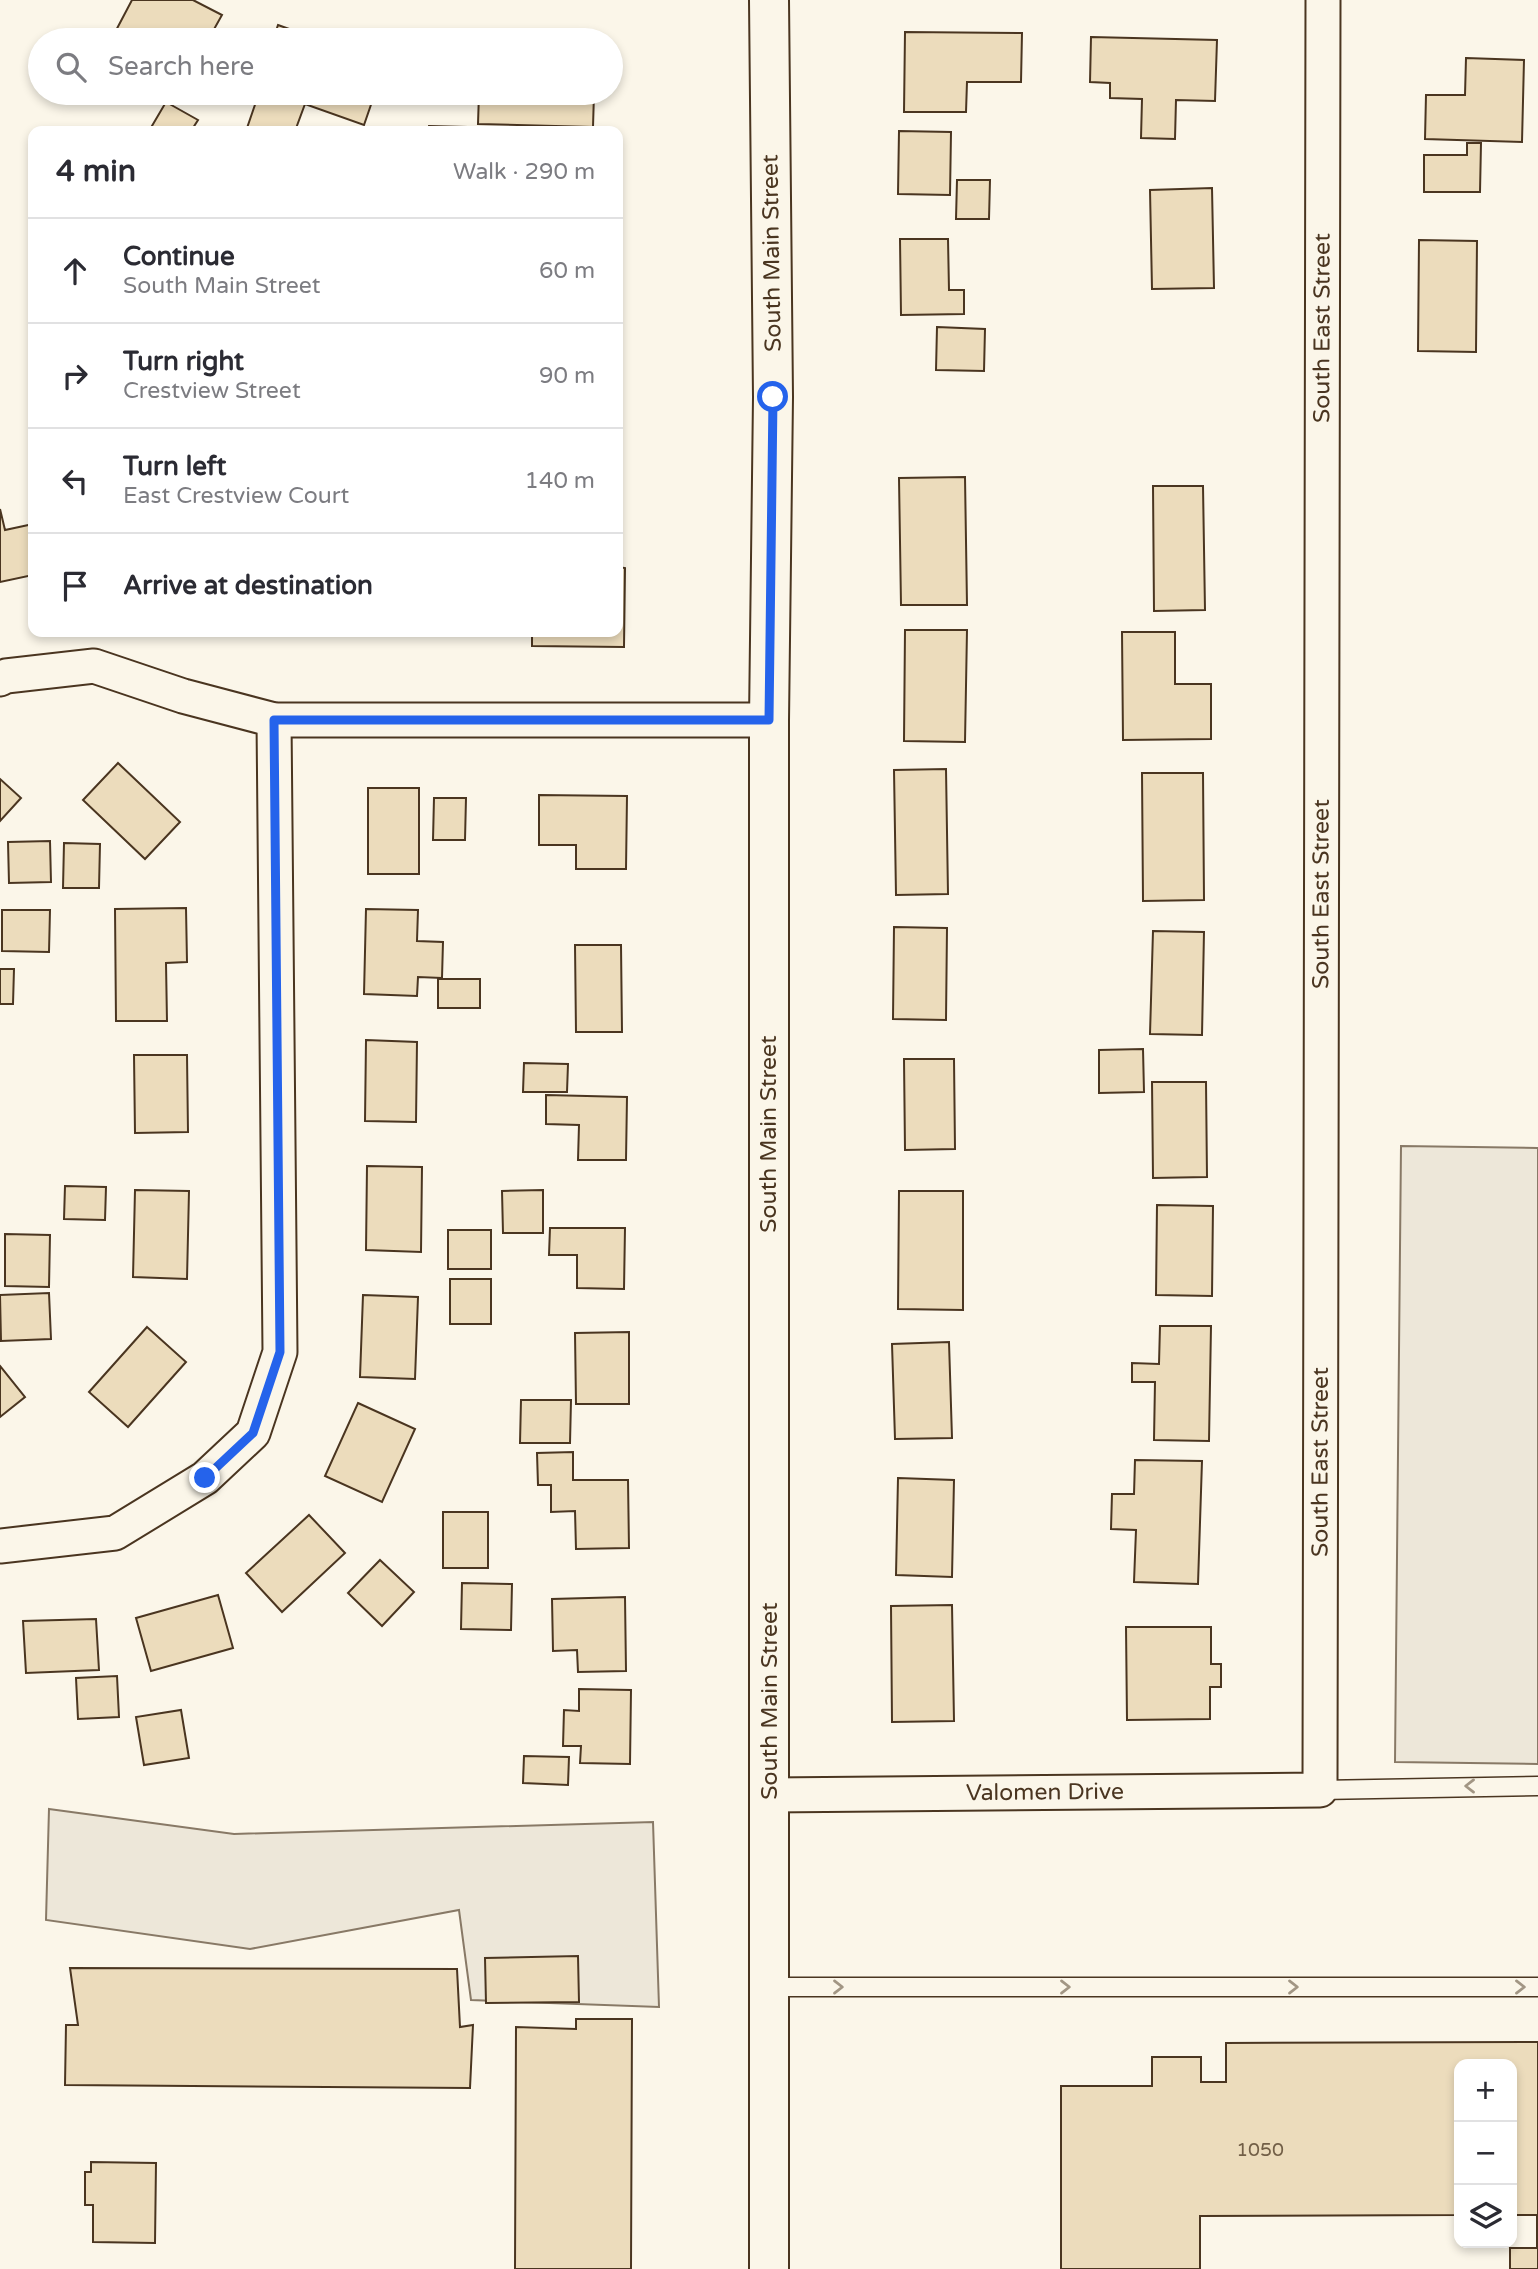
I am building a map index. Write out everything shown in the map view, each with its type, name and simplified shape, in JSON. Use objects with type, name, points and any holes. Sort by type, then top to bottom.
[{"type":"street","name":"South Main Street","points":[[769,0],[773,397],[769,720],[769,2269]]},
{"type":"street","name":"South East Street","points":[[1320,1790],[1323,0]]},
{"type":"street","points":[[0,679],[6,676],[94,666],[183,696],[274,720],[769,720]]},
{"type":"street","points":[[4,1546],[115,1532],[205,1478],[253,1433],[280,1352],[274,720]]},
{"type":"street","name":"Valomen Drive","points":[[770,1795],[1320,1790]]},
{"type":"lane","points":[[1320,1790],[1538,1786]]},
{"type":"lane","points":[[769,1987],[1538,1987]]},
{"type":"shaded area","points":[[1401,1146],[1538,1148],[1538,1764],[1395,1762]]},
{"type":"shaded area","points":[[49,1809],[234,1834],[653,1822],[659,2007],[471,2000],[459,1910],[250,1949],[46,1920]]},
{"type":"building","points":[[132,0],[193,0],[222,15],[215,28],[117,28]]},
{"type":"building","points":[[905,32],[1022,33],[1021,82],[967,82],[966,112],[904,112]]},
{"type":"building","points":[[1091,37],[1217,40],[1215,101],[1176,100],[1175,139],[1141,138],[1142,99],[1110,98],[1110,83],[1090,82]]},
{"type":"building","points":[[1466,58],[1524,60],[1522,142],[1425,139],[1426,95],[1465,95]]},
{"type":"building","points":[[164,105],[171,105],[198,120],[194,126],[152,126]]},
{"type":"building","points":[[255,105],[305,105],[297,126],[248,126]]},
{"type":"building","points":[[308,105],[371,105],[364,125]]},
{"type":"building","points":[[479,105],[594,105],[593,126],[478,124]]},
{"type":"building","points":[[899,131],[951,132],[950,195],[898,194]]},
{"type":"building","points":[[1467,143],[1481,143],[1480,192],[1424,192],[1424,155],[1467,155]]},
{"type":"building","points":[[957,180],[990,180],[989,219],[956,219]]},
{"type":"building","points":[[1212,188],[1214,288],[1152,289],[1150,190]]},
{"type":"building","points":[[900,239],[948,239],[949,290],[964,290],[964,314],[901,315]]},
{"type":"building","points":[[1419,240],[1477,241],[1476,352],[1418,351]]},
{"type":"building","points":[[937,327],[985,329],[984,371],[936,370]]},
{"type":"building","points":[[965,477],[967,605],[901,605],[899,478]]},
{"type":"building","points":[[1153,486],[1203,486],[1205,610],[1154,611]]},
{"type":"building","points":[[0,509],[5,530],[28,525],[28,576],[0,582]]},
{"type":"building","points":[[625,568],[624,647],[532,646],[532,637],[623,637]]},
{"type":"building","points":[[905,630],[967,630],[965,742],[904,741]]},
{"type":"building","points":[[1122,632],[1175,632],[1175,684],[1211,684],[1211,739],[1123,740]]},
{"type":"building","points":[[118,763],[180,822],[145,859],[83,800]]},
{"type":"building","points":[[946,769],[948,894],[896,895],[894,770]]},
{"type":"building","points":[[1142,773],[1203,773],[1204,900],[1143,901]]},
{"type":"building","points":[[0,779],[21,798],[0,821]]},
{"type":"building","points":[[368,788],[419,788],[419,874],[368,874]]},
{"type":"building","points":[[539,795],[627,796],[626,869],[576,869],[576,845],[539,845]]},
{"type":"building","points":[[434,798],[466,798],[465,840],[433,840]]},
{"type":"building","points":[[50,841],[51,882],[9,883],[8,842]]},
{"type":"building","points":[[64,843],[100,844],[99,888],[63,888]]},
{"type":"building","points":[[186,908],[187,962],[166,963],[167,1021],[116,1021],[115,909]]},
{"type":"building","points":[[366,909],[418,910],[417,941],[443,942],[442,978],[418,977],[417,996],[364,994]]},
{"type":"building","points":[[2,910],[50,910],[49,952],[2,951]]},
{"type":"building","points":[[894,927],[947,928],[946,1020],[893,1019]]},
{"type":"building","points":[[1153,931],[1204,932],[1202,1035],[1150,1034]]},
{"type":"building","points":[[575,945],[621,945],[622,1032],[576,1032]]},
{"type":"building","points":[[0,969],[14,969],[13,1004],[0,1004]]},
{"type":"building","points":[[438,979],[480,979],[480,1008],[438,1008]]},
{"type":"building","points":[[366,1040],[417,1042],[416,1122],[365,1121]]},
{"type":"building","points":[[1143,1049],[1144,1092],[1099,1093],[1099,1050]]},
{"type":"building","points":[[134,1055],[187,1055],[188,1132],[135,1133]]},
{"type":"building","points":[[904,1059],[954,1059],[955,1149],[905,1150]]},
{"type":"building","points":[[524,1063],[568,1064],[567,1092],[523,1092]]},
{"type":"building","points":[[1152,1082],[1206,1082],[1207,1177],[1153,1178]]},
{"type":"building","points":[[546,1095],[627,1097],[626,1160],[578,1160],[579,1125],[546,1124]]},
{"type":"building","points":[[367,1166],[422,1167],[421,1252],[366,1250]]},
{"type":"building","points":[[65,1186],[106,1187],[105,1220],[64,1219]]},
{"type":"building","points":[[135,1190],[189,1191],[187,1279],[133,1277]]},
{"type":"building","points":[[543,1190],[543,1233],[503,1233],[502,1191]]},
{"type":"building","points":[[899,1191],[963,1191],[963,1310],[898,1309]]},
{"type":"building","points":[[1157,1205],[1213,1206],[1212,1296],[1156,1295]]},
{"type":"building","points":[[550,1228],[625,1228],[624,1289],[577,1288],[577,1255],[549,1255]]},
{"type":"building","points":[[448,1230],[491,1230],[491,1269],[448,1269]]},
{"type":"building","points":[[5,1234],[50,1235],[49,1287],[5,1286]]},
{"type":"building","points":[[450,1279],[491,1279],[491,1324],[450,1324]]},
{"type":"building","points":[[49,1293],[51,1339],[1,1341],[0,1295]]},
{"type":"building","points":[[363,1295],[418,1297],[415,1379],[360,1377]]},
{"type":"building","points":[[1160,1326],[1211,1326],[1209,1441],[1154,1440],[1155,1382],[1132,1382],[1132,1363],[1159,1364]]},
{"type":"building","points":[[147,1327],[186,1362],[128,1427],[89,1392]]},
{"type":"building","points":[[629,1332],[629,1404],[576,1404],[575,1333]]},
{"type":"building","points":[[949,1342],[952,1438],[895,1439],[892,1344]]},
{"type":"building","points":[[0,1366],[25,1397],[0,1417]]},
{"type":"building","points":[[521,1400],[571,1400],[570,1443],[520,1443]]},
{"type":"building","points":[[358,1403],[415,1429],[382,1502],[325,1476]]},
{"type":"building","points":[[573,1452],[573,1480],[628,1480],[629,1548],[576,1549],[575,1511],[551,1512],[551,1485],[538,1485],[537,1453]]},
{"type":"building","points":[[1135,1460],[1202,1461],[1198,1584],[1134,1582],[1136,1530],[1111,1529],[1112,1494],[1134,1494]]},
{"type":"building","points":[[898,1478],[954,1480],[952,1577],[896,1575]]},
{"type":"building","points":[[443,1512],[488,1512],[488,1568],[443,1568]]},
{"type":"building","points":[[309,1515],[345,1553],[282,1612],[246,1573]]},
{"type":"building","points":[[380,1560],[414,1592],[382,1626],[348,1593]]},
{"type":"building","points":[[462,1583],[512,1584],[511,1630],[461,1629]]},
{"type":"building","points":[[218,1595],[233,1648],[151,1671],[136,1618]]},
{"type":"building","points":[[625,1597],[626,1671],[578,1672],[577,1650],[553,1651],[552,1599]]},
{"type":"building","points":[[952,1605],[954,1721],[892,1722],[891,1606]]},
{"type":"building","points":[[96,1619],[99,1670],[26,1673],[23,1621]]},
{"type":"building","points":[[1126,1627],[1211,1627],[1211,1664],[1221,1664],[1221,1687],[1210,1687],[1210,1719],[1127,1720]]},
{"type":"building","points":[[117,1676],[119,1717],[78,1719],[76,1678]]},
{"type":"building","points":[[579,1689],[631,1690],[630,1764],[580,1763],[581,1746],[563,1746],[564,1710],[579,1711]]},
{"type":"building","points":[[181,1710],[189,1758],[144,1765],[136,1717]]},
{"type":"building","points":[[524,1756],[569,1757],[568,1785],[523,1783]]},
{"type":"building","points":[[578,1956],[579,2002],[486,2003],[485,1958]]},
{"type":"building","points":[[70,1968],[457,1969],[460,2027],[473,2025],[470,2088],[65,2085],[66,2025],[78,2025]]},
{"type":"building","points":[[576,2019],[632,2019],[631,2269],[515,2269],[516,2027],[576,2029]]},
{"type":"building","points":[[1538,2042],[1538,2269],[1510,2269],[1510,2248],[1537,2248],[1537,2215],[1517,2215],[1517,2059],[1454,2059],[1454,2215],[1200,2216],[1200,2269],[1061,2269],[1061,2086],[1152,2086],[1152,2057],[1201,2057],[1201,2082],[1226,2082],[1226,2043]]},
{"type":"building","points":[[91,2162],[156,2163],[155,2243],[93,2242],[93,2205],[85,2205],[85,2172],[91,2172]]},
{"type":"route","points":[[205,1478],[253,1433],[280,1352],[274,720],[769,720],[773,397]]}]
